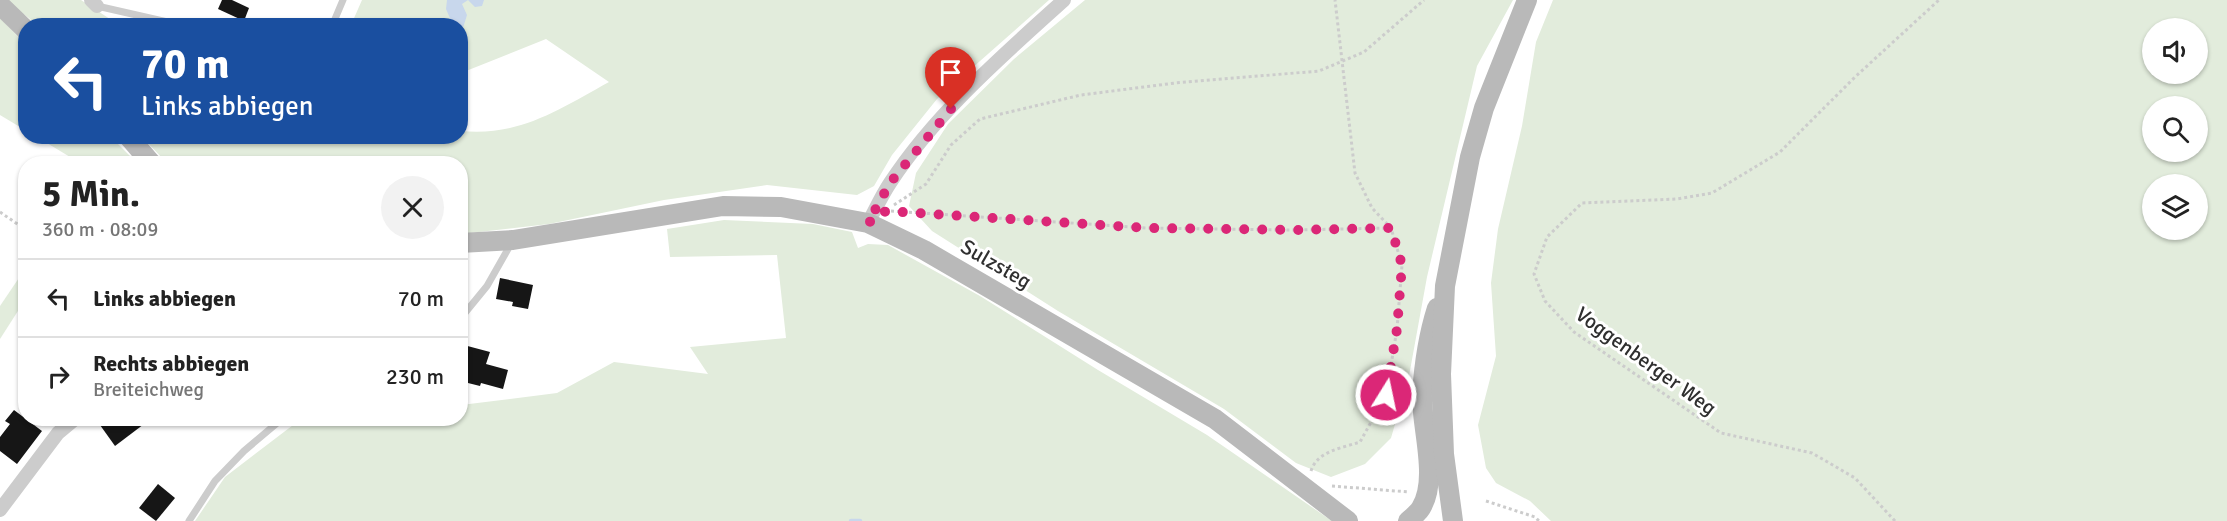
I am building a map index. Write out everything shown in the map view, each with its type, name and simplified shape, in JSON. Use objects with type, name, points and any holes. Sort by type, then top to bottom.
[{"type":"street","points":[[868,223],[890,183],[936,124],[995,63],[1064,0]]},
{"type":"street","points":[[1408,521],[1421,508],[1427,493],[1428,472],[1422,396],[1428,337],[1445,286],[1468,168],[1484,108],[1527,0]]},
{"type":"street","points":[[0,4],[18,22]]},
{"type":"street","points":[[135,144],[145,156]]},
{"type":"street","name":"Sulzsteg","points":[[468,243],[513,240],[723,206],[782,207],[868,223],[924,250],[1215,419],[1348,521]]},
{"type":"street","points":[[1445,286],[1441,374],[1444,454],[1454,521]]},
{"type":"street","points":[[0,510],[58,433],[66,426]]},
{"type":"lane","points":[[335,18],[343,0]]},
{"type":"lane","points":[[94,3],[153,18]]},
{"type":"lane","points":[[468,309],[487,286],[513,240]]},
{"type":"lane","points":[[189,521],[215,481],[244,451],[274,426]]},
{"type":"path","points":[[1310,473],[1314,462],[1321,455],[1360,441],[1386,395],[1397,329],[1402,265],[1391,228],[1372,208],[1354,173],[1335,0]]},
{"type":"path","points":[[1391,228],[1295,230],[1147,228],[886,211],[926,184],[951,146],[980,119],[1081,95],[1175,83],[1319,71],[1364,52],[1424,0]]},
{"type":"path","name":"Voggenberger Weg","points":[[1895,521],[1855,478],[1812,453],[1721,433],[1662,393],[1574,332],[1545,301],[1534,274],[1547,237],[1582,203],[1677,199],[1712,193],[1780,152],[1855,77],[1939,0]]},
{"type":"path","points":[[0,212],[18,224]]},
{"type":"path","points":[[1328,486],[1410,492]]},
{"type":"path","points":[[1486,501],[1539,521]]},
{"type":"green space","points":[[5,0],[81,0],[108,18],[29,18]]},
{"type":"green space","points":[[362,0],[1049,0],[937,99],[892,155],[874,186],[857,195],[767,185],[664,200],[549,224],[468,233],[468,156],[160,156],[149,144],[468,144],[468,131],[502,130],[538,119],[609,82],[546,39],[468,70],[468,18],[354,18]]},
{"type":"green space","points":[[1085,0],[1513,0],[1477,66],[1427,277],[1409,376],[1391,438],[1365,464],[1331,477],[1296,463],[1224,409],[1058,311],[932,231],[909,206],[916,173],[948,124],[1014,59]]},
{"type":"green space","points":[[1553,0],[2227,0],[2227,521],[1551,521],[1530,501],[1496,483],[1486,468],[1478,425],[1496,356],[1491,283],[1498,229],[1522,126],[1536,42]]},
{"type":"green space","points":[[0,18],[18,37],[18,126],[0,115]]},
{"type":"green space","points":[[49,144],[118,144],[130,156],[68,156]]},
{"type":"green space","points":[[724,220],[813,224],[852,232],[858,248],[868,244],[888,245],[980,296],[1207,435],[1332,521],[195,521],[225,477],[292,426],[468,426],[468,404],[557,393],[614,362],[708,374],[690,347],[786,338],[777,255],[670,257],[667,229]]},
{"type":"green space","points":[[18,279],[18,311],[0,339],[0,306]]},
{"type":"water","points":[[447,0],[468,0],[462,4],[466,18],[450,18],[446,9]]},
{"type":"water","points":[[468,0],[484,0],[482,6],[475,7]]},
{"type":"building","points":[[222,0],[232,0],[249,8],[245,18],[238,18],[218,9]]},
{"type":"building","points":[[500,278],[533,285],[528,309],[512,306],[513,302],[496,299]]},
{"type":"building","points":[[468,346],[490,352],[486,364],[508,370],[503,389],[481,383],[480,386],[468,383]]},
{"type":"building","points":[[14,410],[18,413],[18,426],[35,426],[42,431],[17,464],[0,451],[0,437],[10,424],[5,421]]},
{"type":"building","points":[[101,426],[141,426],[115,446]]},
{"type":"building","points":[[158,484],[175,498],[156,521],[139,508]]},
{"type":"waterway","points":[[851,521],[860,521]]},
{"type":"route","points":[[951,109],[936,124],[890,183],[868,223],[886,211],[1147,228],[1295,230],[1391,228],[1402,265],[1397,329],[1386,395]]}]
